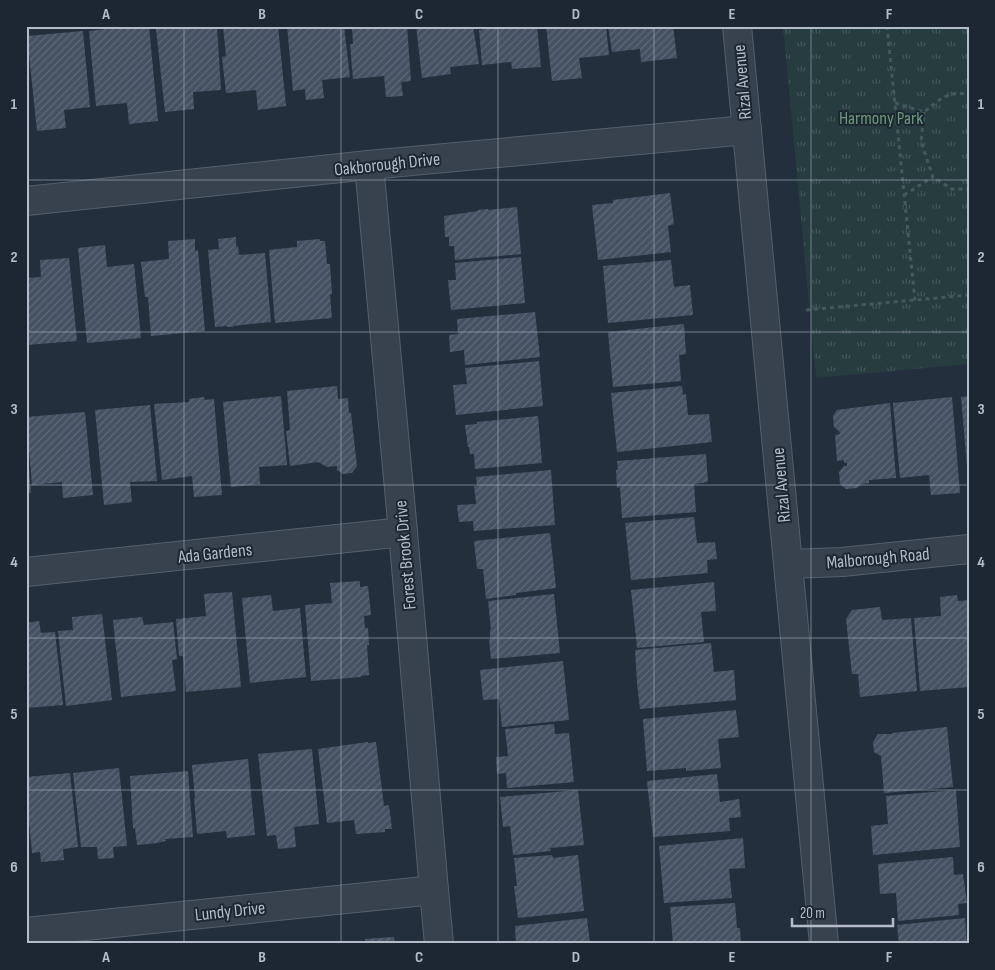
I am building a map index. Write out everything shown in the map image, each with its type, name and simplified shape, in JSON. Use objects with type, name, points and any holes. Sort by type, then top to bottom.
[{"type":"street","name":"Rizal Avenue","points":[[737,26],[824,944]]},
{"type":"street","name":"Oakborough Drive","points":[[26,201],[370,165],[747,130]]},
{"type":"street","name":"Forest Brook Drive","points":[[370,165],[440,944]]},
{"type":"street","name":"Ada Gardens","points":[[26,572],[403,532]]},
{"type":"street","name":"Malborough Road","points":[[788,564],[842,562],[969,549]]},
{"type":"street","name":"Lundy Drive","points":[[26,932],[434,890]]},
{"type":"path","points":[[888,26],[915,301]]},
{"type":"path","points":[[969,95],[946,95],[924,112],[921,142],[933,177],[952,189],[969,189]]},
{"type":"path","points":[[895,103],[924,112]]},
{"type":"path","points":[[904,195],[933,177]]},
{"type":"path","points":[[806,310],[969,295]]},
{"type":"green space","name":"Harmony Park","points":[[783,26],[969,26],[969,364],[816,378]]},
{"type":"building","points":[[149,26],[158,121],[129,124],[127,103],[96,106],[89,31]]},
{"type":"building","points":[[182,26],[217,26],[221,90],[193,92],[194,109],[165,112],[156,29]]},
{"type":"building","points":[[223,26],[278,26],[286,106],[258,110],[256,90],[226,93],[222,57],[226,56]]},
{"type":"building","points":[[287,26],[344,26],[350,77],[322,80],[324,98],[306,100],[305,89],[293,91]]},
{"type":"building","points":[[352,26],[407,26],[411,81],[401,82],[403,96],[386,97],[384,76],[353,79],[350,44],[353,44]]},
{"type":"building","points":[[416,26],[473,26],[479,64],[450,67],[451,74],[422,78]]},
{"type":"building","points":[[481,26],[537,26],[541,67],[512,69],[511,62],[482,65],[479,30],[482,30]]},
{"type":"building","points":[[546,26],[606,26],[609,55],[579,58],[582,78],[552,81]]},
{"type":"building","points":[[608,26],[673,26],[677,58],[641,62],[640,49],[612,52]]},
{"type":"building","points":[[83,31],[90,107],[64,110],[66,128],[37,131],[27,36]]},
{"type":"building","points":[[670,193],[674,224],[668,226],[671,252],[598,260],[592,205],[613,203],[613,200]]},
{"type":"building","points":[[517,207],[521,254],[455,260],[454,246],[449,246],[449,237],[445,237],[444,216],[478,210]]},
{"type":"building","points":[[236,237],[236,247],[238,246],[239,255],[265,253],[271,322],[234,327],[215,327],[208,250],[219,249],[218,239]]},
{"type":"building","points":[[195,239],[195,251],[198,250],[205,331],[151,336],[148,297],[145,297],[141,262],[169,259],[168,241]]},
{"type":"building","points":[[320,239],[320,241],[325,241],[327,264],[330,264],[332,318],[275,323],[269,250],[297,247],[297,241]]},
{"type":"building","points":[[105,245],[107,267],[134,264],[141,338],[87,343],[78,248]]},
{"type":"building","points":[[521,257],[525,303],[451,310],[448,280],[456,280],[455,263]]},
{"type":"building","points":[[69,258],[77,341],[26,345],[26,278],[41,277],[40,260]]},
{"type":"building","points":[[671,260],[674,287],[690,285],[693,315],[608,323],[603,266]]},
{"type":"building","points":[[535,312],[540,357],[465,365],[464,350],[450,352],[449,335],[458,334],[457,319]]},
{"type":"building","points":[[684,324],[686,354],[679,355],[681,381],[613,387],[608,332]]},
{"type":"building","points":[[539,361],[543,406],[456,415],[453,385],[467,384],[465,368]]},
{"type":"building","points":[[337,386],[338,399],[348,398],[357,466],[352,473],[343,474],[336,469],[337,466],[327,467],[318,462],[290,466],[286,431],[290,430],[287,391]]},
{"type":"building","points":[[682,386],[683,395],[686,394],[688,415],[709,414],[712,442],[617,452],[611,393]]},
{"type":"building","points":[[281,396],[287,465],[259,467],[260,484],[231,487],[223,402]]},
{"type":"building","points":[[969,396],[969,466],[967,466],[961,397]]},
{"type":"building","points":[[204,397],[205,400],[214,399],[222,495],[194,497],[192,476],[162,480],[154,404],[189,402],[189,399]]},
{"type":"building","points":[[952,397],[960,493],[931,495],[929,475],[900,478],[893,403]]},
{"type":"building","points":[[890,403],[896,478],[869,480],[869,483],[862,484],[857,488],[846,489],[840,484],[839,472],[844,466],[847,466],[847,463],[844,463],[844,460],[837,461],[835,435],[840,434],[834,427],[833,416],[837,410]]},
{"type":"building","points":[[150,405],[157,481],[130,482],[132,502],[104,505],[95,410]]},
{"type":"building","points":[[85,412],[93,495],[63,498],[62,482],[32,485],[26,417]]},
{"type":"building","points":[[538,416],[542,463],[475,469],[474,454],[470,454],[465,425],[477,424],[477,422]]},
{"type":"building","points":[[706,454],[708,482],[694,484],[696,512],[622,518],[620,487],[617,488],[617,461]]},
{"type":"building","points":[[26,457],[28,457],[31,493],[26,493]]},
{"type":"building","points":[[551,470],[555,525],[474,531],[473,521],[459,522],[457,505],[476,504],[474,486],[477,486],[476,477]]},
{"type":"building","points":[[694,517],[697,543],[715,542],[717,559],[707,560],[708,573],[631,580],[625,523]]},
{"type":"building","points":[[550,533],[556,588],[486,599],[483,569],[477,569],[474,541]]},
{"type":"building","points":[[360,581],[360,587],[368,586],[371,615],[364,616],[365,628],[368,628],[369,675],[311,681],[305,605],[332,603],[330,583]]},
{"type":"building","points":[[714,582],[716,611],[701,612],[704,642],[637,648],[631,590]]},
{"type":"building","points":[[232,592],[241,687],[186,692],[183,656],[179,656],[176,619],[206,616],[204,594]]},
{"type":"building","points":[[554,594],[560,653],[491,659],[488,601]]},
{"type":"building","points":[[271,595],[273,611],[300,608],[306,677],[250,683],[242,598]]},
{"type":"building","points":[[957,595],[958,601],[969,600],[969,687],[920,691],[914,618],[941,616],[940,597]]},
{"type":"building","points":[[880,607],[882,620],[911,618],[917,691],[860,697],[858,674],[852,674],[846,619],[852,610]]},
{"type":"building","points":[[102,614],[112,700],[66,706],[58,631],[73,630],[72,617]]},
{"type":"building","points":[[142,617],[144,625],[173,622],[177,659],[172,660],[176,691],[121,697],[113,620]]},
{"type":"building","points":[[39,621],[41,633],[55,632],[63,705],[26,708],[26,623]]},
{"type":"building","points":[[711,643],[714,672],[734,670],[736,700],[640,709],[635,650]]},
{"type":"building","points":[[563,661],[569,720],[502,727],[499,699],[483,700],[480,670]]},
{"type":"building","points":[[736,710],[739,737],[718,739],[721,768],[686,771],[686,768],[647,771],[643,719]]},
{"type":"building","points":[[554,724],[555,734],[569,733],[574,782],[507,788],[506,773],[497,774],[496,757],[508,756],[505,729]]},
{"type":"building","points":[[947,727],[953,787],[884,793],[881,756],[874,752],[873,742],[878,734],[893,734]]},
{"type":"building","points":[[376,742],[384,806],[389,805],[392,829],[385,829],[385,832],[356,834],[354,820],[327,823],[318,749]]},
{"type":"building","points":[[312,749],[319,824],[294,827],[296,847],[278,849],[276,835],[267,836],[258,754]]},
{"type":"building","points":[[248,759],[255,835],[227,838],[226,831],[197,834],[192,765]]},
{"type":"building","points":[[119,768],[127,846],[113,847],[114,858],[98,859],[97,847],[81,847],[73,773]]},
{"type":"building","points":[[188,771],[193,837],[165,839],[166,841],[137,845],[135,828],[133,829],[130,776]]},
{"type":"building","points":[[70,773],[78,847],[63,849],[64,860],[41,862],[40,852],[32,853],[26,777]]},
{"type":"building","points":[[717,774],[720,802],[739,799],[741,817],[729,818],[730,831],[653,837],[647,781]]},
{"type":"building","points":[[578,790],[584,845],[550,848],[551,851],[513,855],[510,826],[503,827],[500,797]]},
{"type":"building","points":[[956,790],[960,847],[873,855],[871,826],[888,824],[886,796]]},
{"type":"building","points":[[743,838],[745,868],[729,869],[732,898],[664,903],[659,846]]},
{"type":"building","points":[[552,855],[553,858],[578,855],[584,911],[518,918],[514,886],[517,886],[514,858]]},
{"type":"building","points":[[953,857],[954,875],[963,874],[967,903],[958,904],[959,915],[898,921],[896,893],[880,894],[878,864]]},
{"type":"building","points":[[735,903],[737,928],[740,928],[741,944],[673,944],[670,907]]},
{"type":"building","points":[[587,918],[590,944],[516,944],[515,926]]},
{"type":"building","points":[[965,918],[967,944],[899,944],[897,925]]},
{"type":"building","points":[[394,937],[395,944],[366,944],[365,939]]}]
